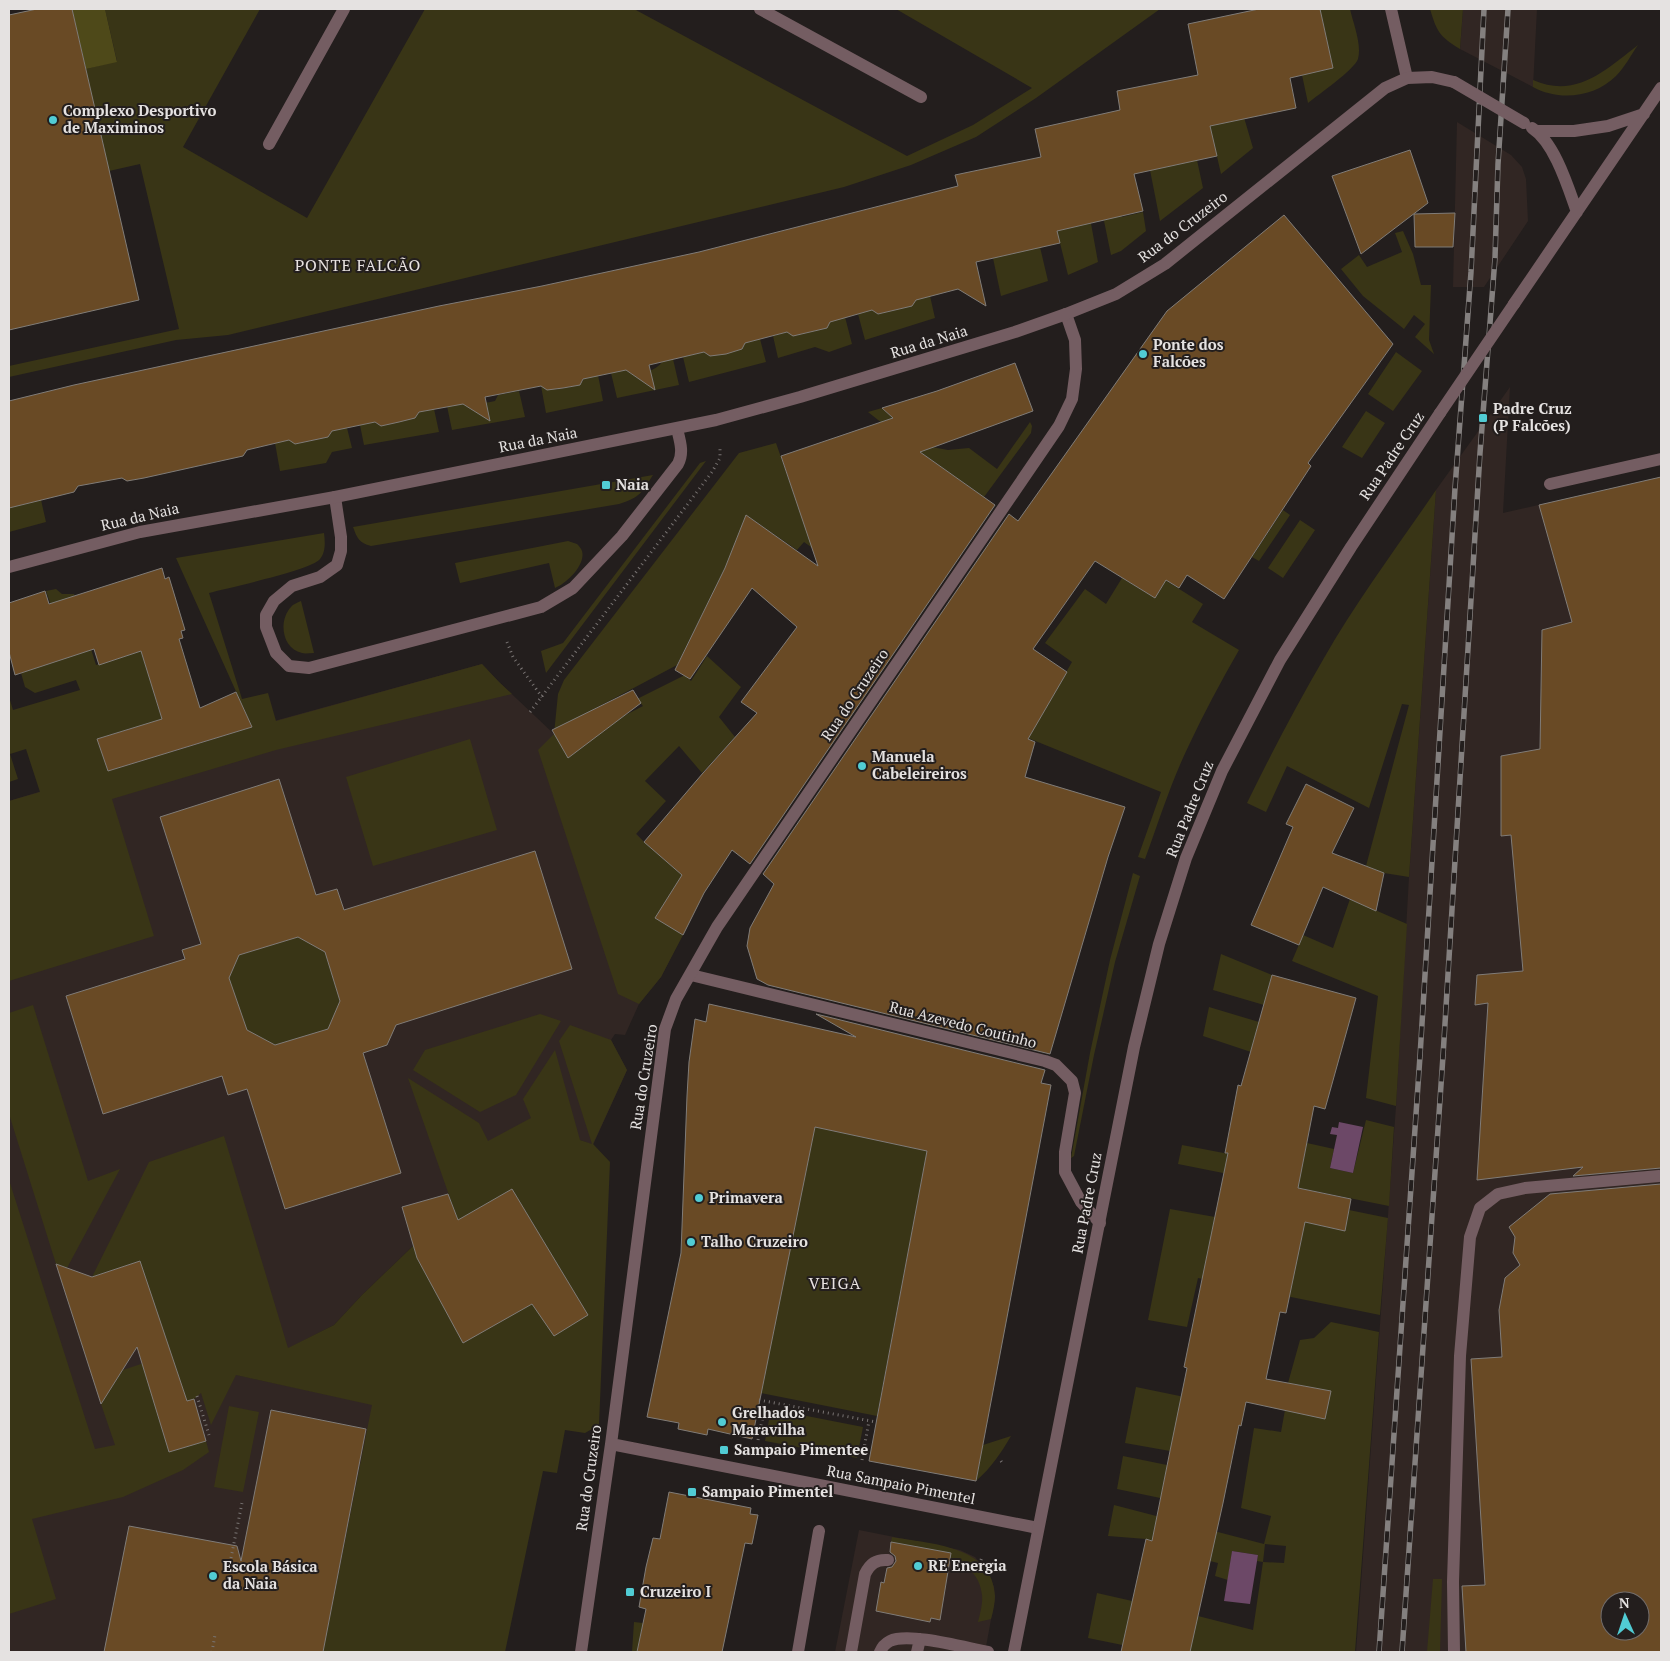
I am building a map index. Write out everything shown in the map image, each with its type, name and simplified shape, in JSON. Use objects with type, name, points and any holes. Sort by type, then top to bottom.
[{"type":"street","points":[[269,144],[344,9]]},
{"type":"street","points":[[760,9],[921,97]]},
{"type":"street","points":[[1391,9],[1407,78]]},
{"type":"street","name":"Rua do Cruzeiro","points":[[581,1652],[611,1444],[665,1029],[676,999],[716,927],[1059,426],[1072,398],[1076,369],[1075,340],[1066,314],[1116,294],[1165,264],[1384,88],[1407,78],[1432,76],[1454,82],[1537,131],[1558,160],[1577,212]]},
{"type":"street","name":"Rua Padre Cruz","points":[[1014,1652],[1134,1046],[1159,944],[1186,858],[1222,771],[1280,660],[1351,546],[1440,412],[1661,88]]},
{"type":"street","points":[[1537,131],[1574,131],[1599,127],[1644,114]]},
{"type":"street","name":"Rua da Naia","points":[[9,567],[140,532],[335,497],[716,420],[979,344],[1066,314]]},
{"type":"street","points":[[335,497],[341,544],[337,565],[320,577],[292,586],[274,601],[266,614],[266,628],[276,653],[289,666],[309,668],[540,607],[573,588],[622,536],[678,464],[681,449],[677,429]]},
{"type":"street","points":[[1550,484],[1661,459]]},
{"type":"street","name":"Rua Azevedo Coutinho","points":[[691,975],[1056,1065],[1072,1081],[1075,1093],[1065,1152],[1064,1172],[1081,1202],[1100,1223]]},
{"type":"street","points":[[1454,1652],[1453,1582],[1460,1356],[1470,1237],[1480,1208],[1498,1194],[1525,1188],[1659,1176]]},
{"type":"street","name":"Rua Sampaio Pimentel","points":[[611,1444],[1038,1528]]},
{"type":"street","points":[[798,1652],[820,1531]]},
{"type":"street","points":[[851,1652],[865,1574],[869,1566],[875,1562],[888,1560]]},
{"type":"street","points":[[880,1652],[882,1647],[891,1640],[906,1638],[920,1639],[955,1649],[988,1652]]},
{"type":"street","points":[[917,1652],[920,1639]]},
{"type":"path","points":[[530,712],[712,472],[720,458],[721,450],[716,420]]},
{"type":"path","points":[[513,657],[542,697]]},
{"type":"path","points":[[197,1396],[209,1434]]},
{"type":"path","points":[[759,1400],[876,1422]]},
{"type":"path","points":[[758,1440],[766,1402]]},
{"type":"path","points":[[862,1460],[869,1421]]},
{"type":"path","points":[[231,1558],[242,1503]]},
{"type":"path","points":[[212,1652],[215,1635]]},
{"type":"shaded area","points":[[37,9],[72,9],[86,69],[117,61],[105,9],[260,9],[183,147],[307,218],[425,9],[634,9],[907,156],[973,125],[1032,88],[896,9],[1160,9],[1036,98],[976,137],[911,165],[844,187],[228,335],[176,340],[9,377],[9,366],[179,329],[140,164],[109,171],[139,300],[9,330],[9,15]]},
{"type":"shaded area","points":[[72,9],[105,9],[117,62],[86,69]]},
{"type":"shaded area","points":[[1320,9],[1350,9],[1358,40],[1359,53],[1358,59],[1350,69],[1308,103],[1302,75],[1333,68]]},
{"type":"shaded area","points":[[1430,9],[1463,9],[1460,49],[1440,33]]},
{"type":"shaded area","points":[[1463,9],[1537,9],[1533,87],[1460,49]]},
{"type":"shaded area","points":[[1638,45],[1616,76],[1597,89],[1587,93],[1576,95],[1553,94],[1533,87],[1533,80],[1549,85],[1563,86],[1577,84],[1590,79],[1614,64]]},
{"type":"shaded area","points":[[1243,114],[1253,148],[1221,174],[1210,126]]},
{"type":"shaded area","points":[[1457,122],[1511,155],[1522,167],[1526,179],[1528,221],[1484,287],[1453,287]]},
{"type":"shaded area","points":[[1197,160],[1203,188],[1160,221],[1150,170]]},
{"type":"shaded area","points":[[1120,212],[1122,217],[1143,212],[1146,231],[1121,251],[1111,255],[1103,216]]},
{"type":"shaded area","points":[[1090,218],[1098,262],[1068,275],[1057,231],[1074,227],[1073,222]]},
{"type":"shaded area","points":[[1403,231],[1413,254],[1421,285],[1431,285],[1429,340],[1434,354],[1415,337],[1425,324],[1414,315],[1404,329],[1363,296],[1341,269],[1359,255],[1367,267],[1402,252],[1395,233]]},
{"type":"shaded area","points":[[1040,247],[1048,281],[1001,296],[993,258]]},
{"type":"shaded area","points":[[930,296],[935,318],[865,340],[858,314],[872,310],[878,314],[912,306],[916,299]]},
{"type":"shaded area","points":[[845,317],[852,344],[829,352],[815,347],[778,358],[773,336],[787,332],[794,336],[827,328],[830,321]]},
{"type":"shaded area","points":[[760,339],[766,362],[689,382],[683,357],[704,352],[710,356],[726,354],[742,349],[745,343]]},
{"type":"shaded area","points":[[1396,352],[1422,371],[1393,411],[1368,394]]},
{"type":"shaded area","points":[[673,359],[679,385],[617,398],[611,373],[626,370],[632,374],[644,372],[656,368],[662,362]]},
{"type":"shaded area","points":[[598,375],[603,401],[546,413],[541,386],[550,389],[565,388],[580,385],[584,379]]},
{"type":"shaded area","points":[[1510,387],[1503,513],[1661,477],[1661,1652],[1356,1652],[1396,1106],[1409,877],[1436,490]]},
{"type":"shaded area","points":[[519,391],[525,417],[452,430],[447,406],[495,401],[498,395]]},
{"type":"shaded area","points":[[882,408],[896,421],[906,442],[868,412]]},
{"type":"shaded area","points":[[434,409],[439,432],[364,445],[360,425],[374,422],[381,426],[415,418],[419,412]]},
{"type":"shaded area","points":[[1366,411],[1385,423],[1362,458],[1342,447]]},
{"type":"shaded area","points":[[1030,422],[1032,426],[1031,433],[984,497],[916,449],[932,447],[948,450],[969,448],[997,469]]},
{"type":"shaded area","points":[[347,428],[352,448],[332,452],[326,463],[280,471],[275,443],[289,440],[296,444],[328,437],[332,431]]},
{"type":"shaded area","points":[[776,443],[798,506],[818,552],[804,542],[797,550],[746,515],[725,568],[677,665],[594,709],[606,725],[643,706],[637,699],[685,675],[691,681],[707,656],[741,687],[719,717],[735,737],[702,773],[679,746],[645,781],[666,801],[636,834],[682,875],[655,918],[683,935],[661,977],[639,1004],[618,994],[538,750],[554,734],[558,694],[564,680],[739,453]]},
{"type":"shaded area","points":[[706,461],[546,673],[541,651],[563,643],[700,463]]},
{"type":"shaded area","points":[[653,475],[640,494],[619,504],[371,546],[359,540],[353,527]]},
{"type":"shaded area","points":[[1436,490],[1409,877],[1384,873],[1366,866],[1409,705],[1402,704],[1369,808],[1287,766],[1266,812],[1247,803],[1294,712],[1337,636]]},
{"type":"shaded area","points":[[41,500],[46,522],[9,532],[9,508]]},
{"type":"shaded area","points":[[1283,510],[1290,515],[1259,561],[1252,557]]},
{"type":"shaded area","points":[[1300,520],[1315,530],[1283,578],[1268,568]]},
{"type":"shaded area","points":[[324,533],[323,553],[320,559],[314,563],[286,573],[209,593],[242,699],[268,693],[276,721],[482,664],[512,694],[276,750],[112,799],[154,936],[9,981],[9,801],[40,792],[26,749],[10,754],[18,779],[9,782],[9,697],[13,710],[80,690],[76,680],[35,693],[25,687],[21,673],[69,657],[46,591],[56,589],[62,594],[74,594],[96,665],[141,651],[172,752],[252,727],[176,558]],"holes":[[[132,728],[142,761],[108,771],[97,739]]]},
{"type":"shaded area","points":[[568,541],[577,544],[581,549],[581,562],[569,578],[555,588],[549,563],[460,583],[455,563]]},
{"type":"shaded area","points":[[1146,568],[1203,604],[1192,622],[1239,650],[1219,685],[1183,759],[1145,859],[1138,857],[1161,792],[1028,738],[1072,662],[1045,643],[1085,589],[1106,604],[1122,578],[1155,598],[1164,584],[1144,571]]},
{"type":"shaded area","points":[[301,601],[314,653],[303,653],[295,650],[290,646],[284,634],[284,620],[287,613],[293,605]]},
{"type":"shaded area","points":[[482,664],[554,734],[568,758],[644,842],[704,893],[661,977],[639,1004],[625,1035],[615,1034],[611,1040],[627,1070],[593,1145],[580,1140],[413,1246],[334,1325],[237,1375],[372,1404],[402,1652],[9,1652],[9,801],[252,727]]},
{"type":"shaded area","points":[[470,739],[497,830],[373,866],[346,777]]},
{"type":"shaded area","points":[[1133,873],[1140,876],[1115,962],[1074,1156],[1071,1158],[1090,1053],[1110,960]]},
{"type":"shaded area","points":[[1350,899],[1407,924],[1396,1106],[1366,1098],[1378,996],[1292,961],[1303,935],[1333,948]]},
{"type":"shaded area","points":[[298,937],[325,952],[340,1001],[328,1029],[275,1045],[247,1030],[229,978],[239,955]]},
{"type":"shaded area","points":[[1221,954],[1272,975],[1264,1005],[1213,990]]},
{"type":"shaded area","points":[[33,1005],[88,1181],[120,1169],[67,1268],[56,1264],[9,1114],[9,1013]]},
{"type":"shaded area","points":[[1209,1007],[1259,1022],[1251,1052],[1203,1036]]},
{"type":"shaded area","points":[[540,1014],[561,1021],[516,1095],[480,1112],[413,1070],[425,1050]]},
{"type":"shaded area","points":[[570,1025],[611,1040],[627,1070],[593,1144],[610,1162],[599,1425],[585,1433],[565,1430],[557,1473],[543,1471],[505,1652],[323,1652],[372,1405],[236,1375],[211,1425],[201,1393],[194,1399],[156,1410],[169,1452],[206,1441],[209,1452],[183,1470],[123,1497],[32,1519],[56,1599],[9,1614],[9,1180],[95,1449],[115,1445],[101,1404],[123,1370],[171,1354],[92,1277],[149,1162],[224,1136],[288,1348],[334,1325],[413,1246],[457,1218],[408,1078],[479,1123],[488,1141],[531,1118],[523,1099],[555,1050],[580,1140],[592,1144],[559,1041]]},
{"type":"shaded area","points":[[1366,1120],[1394,1127],[1389,1206],[1178,1164],[1182,1145],[1302,1168],[1307,1143],[1334,1149],[1330,1168],[1353,1173]]},
{"type":"shaded area","points":[[1339,1122],[1363,1127],[1353,1173],[1330,1168],[1337,1135],[1330,1134],[1332,1127],[1338,1128]]},
{"type":"shaded area","points":[[815,1127],[927,1151],[877,1416],[761,1393]]},
{"type":"shaded area","points":[[1170,1209],[1215,1217],[1209,1248],[1305,1222],[1345,1231],[1349,1210],[1388,1218],[1380,1315],[1198,1278],[1187,1327],[1148,1320]]},
{"type":"shaded area","points":[[1331,1322],[1379,1332],[1355,1652],[1157,1652],[1088,1638],[1097,1593],[1253,1630],[1263,1562],[1257,1561],[1258,1555],[1232,1551],[1228,1580],[1215,1576],[1218,1563],[1210,1561],[1211,1554],[1146,1539],[1108,1536],[1114,1505],[1264,1544],[1271,1516],[1241,1508],[1254,1428],[1281,1432],[1285,1410],[1330,1391],[1288,1383],[1300,1340],[1314,1338]],"holes":[[[1265,1544],[1286,1546],[1284,1563],[1263,1562]]]},
{"type":"shaded area","points":[[1136,1387],[1204,1401],[1170,1451],[1125,1443]]},
{"type":"shaded area","points":[[229,1406],[259,1412],[243,1492],[214,1487]]},
{"type":"shaded area","points":[[771,1409],[863,1427],[857,1458],[765,1441]]},
{"type":"shaded area","points":[[1011,1436],[995,1460],[976,1481],[983,1445]]},
{"type":"shaded area","points":[[1123,1456],[1167,1465],[1194,1505],[1117,1489]]},
{"type":"shaded area","points":[[859,1530],[960,1550],[975,1557],[987,1571],[994,1587],[995,1598],[985,1652],[835,1652]]},
{"type":"shaded area","points":[[892,1537],[941,1545],[957,1550],[972,1557],[983,1566],[992,1579],[995,1596],[991,1619],[978,1622],[982,1598],[979,1582],[968,1568],[950,1560],[951,1553],[891,1542]]},
{"type":"shaded area","points":[[1232,1551],[1258,1555],[1250,1604],[1224,1601]]},
{"type":"shaded area","points":[[1433,1579],[1442,1579],[1440,1652],[1427,1652]]},
{"type":"shaded area","points":[[634,1622],[643,1623],[637,1652],[632,1652]]},
{"type":"building","name":"Complexo Desportivo de Maximinos","points":[[37,9],[72,9],[139,300],[9,330],[9,15]]},
{"type":"building","points":[[1259,9],[1320,9],[1333,68],[1290,78],[1296,108],[1210,126],[1217,156],[1134,174],[1143,211],[1057,231],[1060,243],[976,262],[986,306],[958,289],[916,300],[912,306],[878,314],[872,310],[830,322],[827,328],[793,336],[787,332],[745,343],[742,349],[726,354],[710,356],[704,352],[649,365],[655,390],[626,370],[583,379],[580,385],[547,390],[541,386],[485,397],[490,421],[463,404],[419,412],[415,418],[381,426],[375,422],[332,431],[328,437],[295,444],[289,440],[247,450],[243,456],[144,478],[127,481],[122,478],[78,486],[74,492],[9,508],[9,401],[74,385],[439,306],[699,252],[958,186],[955,175],[1041,157],[1035,129],[1120,110],[1117,91],[1198,75],[1188,24]]},
{"type":"building","points":[[1410,150],[1428,203],[1361,254],[1332,176]]},
{"type":"building","points":[[1455,213],[1453,247],[1415,247],[1414,214]]},
{"type":"building","points":[[1284,215],[1393,344],[1308,463],[1311,466],[1224,599],[1187,575],[1179,588],[1166,580],[1155,598],[1095,561],[1033,649],[1067,672],[1028,739],[1035,742],[1025,777],[1125,807],[1108,857],[1050,1054],[768,985],[757,979],[747,946],[750,928],[774,884],[763,874],[1009,514],[1018,521],[1167,311]]},
{"type":"building","points":[[1015,363],[1033,411],[920,452],[995,505],[750,864],[732,850],[704,893],[683,935],[655,918],[682,875],[644,842],[757,713],[741,702],[797,627],[752,588],[690,679],[675,670],[725,568],[746,515],[818,566],[781,456],[893,418],[882,408],[937,391]]},
{"type":"building","points":[[1661,477],[1661,1168],[1573,1176],[1583,1167],[1477,1180],[1488,1003],[1475,1005],[1477,975],[1523,971],[1511,835],[1501,836],[1501,756],[1540,749],[1542,630],[1572,622],[1539,505]]},
{"type":"building","points":[[162,568],[165,579],[169,577],[185,630],[181,631],[183,638],[179,639],[200,708],[236,692],[252,727],[108,771],[97,739],[162,719],[141,651],[99,665],[94,649],[15,675],[9,652],[9,603],[45,591],[49,604]]},
{"type":"building","points":[[633,690],[641,703],[568,758],[552,730]]},
{"type":"building","points":[[279,779],[316,895],[337,889],[344,910],[535,851],[572,969],[396,1025],[387,1045],[363,1053],[401,1173],[285,1209],[247,1089],[228,1095],[222,1076],[103,1114],[66,996],[185,959],[182,950],[201,944],[160,817]],"holes":[[[298,937],[325,952],[340,1001],[328,1029],[275,1045],[247,1030],[229,978],[239,955]]]},
{"type":"building","points":[[1306,784],[1354,808],[1332,853],[1384,873],[1376,911],[1323,887],[1299,945],[1251,925],[1293,827],[1286,824]]},
{"type":"building","points":[[1272,975],[1356,998],[1325,1109],[1314,1106],[1298,1188],[1351,1199],[1345,1231],[1305,1222],[1286,1313],[1280,1312],[1266,1379],[1331,1391],[1325,1419],[1246,1402],[1241,1426],[1239,1425],[1190,1652],[1121,1652],[1146,1539],[1152,1541],[1187,1368],[1184,1367],[1228,1153],[1225,1153],[1238,1085],[1241,1086]]},
{"type":"building","points":[[709,1004],[856,1037],[816,1014],[1045,1070],[1041,1083],[1051,1085],[976,1481],[869,1461],[927,1151],[815,1127],[752,1439],[708,1429],[707,1435],[678,1429],[679,1423],[647,1417],[681,1253],[689,1062],[695,1019],[706,1022]]},
{"type":"building","points":[[1661,1184],[1661,1652],[1466,1652],[1462,1586],[1485,1585],[1471,1359],[1502,1357],[1499,1310],[1505,1278],[1520,1265],[1513,1253],[1515,1237],[1509,1227],[1550,1194]]},
{"type":"building","points":[[512,1189],[588,1315],[554,1336],[532,1304],[463,1343],[417,1258],[402,1207],[448,1194],[458,1220]]},
{"type":"building","points":[[140,1261],[187,1401],[194,1399],[206,1441],[169,1452],[137,1347],[101,1404],[56,1264],[92,1277]]},
{"type":"building","points":[[271,1410],[366,1429],[323,1652],[104,1652],[129,1526],[237,1546],[241,1561]]},
{"type":"building","points":[[669,1492],[751,1508],[750,1514],[758,1515],[752,1544],[745,1543],[722,1652],[637,1652],[646,1609],[639,1607],[646,1567],[653,1538],[660,1539]]},
{"type":"building","points":[[891,1542],[951,1553],[940,1620],[931,1618],[930,1622],[876,1611],[881,1582],[884,1583],[887,1568],[892,1567],[896,1561],[895,1556],[890,1552]]},
{"type":"railway","points":[[1379,1652],[1420,1056],[1455,488],[1471,272],[1484,9]]},
{"type":"railway","points":[[1402,1652],[1443,1056],[1480,453],[1495,258],[1498,164],[1508,9]]},
{"type":"place","name":"Complexo Desportivo de Maximinos","points":[[53,120]]},
{"type":"place","name":"Ponte dos Falcões","points":[[1143,354]]},
{"type":"place","name":"Padre Cruz (P Falcões)","points":[[1483,418]]},
{"type":"place","name":"Naia","points":[[606,485]]},
{"type":"place","name":"Manuela Cabeleireiros","points":[[862,766]]},
{"type":"place","name":"Primavera","points":[[699,1198]]},
{"type":"place","name":"Talho Cruzeiro","points":[[691,1242]]},
{"type":"place","name":"Grelhados Maravilha","points":[[722,1422]]},
{"type":"place","name":"Sampaio Pimentee","points":[[724,1450]]},
{"type":"place","name":"Sampaio Pimentel","points":[[692,1492]]},
{"type":"place","name":"RE Energia","points":[[918,1566]]},
{"type":"place","name":"Escola Básica da Naia","points":[[213,1576]]},
{"type":"place","name":"Cruzeiro I","points":[[630,1592]]},
{"type":"district","name":"PONTE FALCÃO","points":[[358,265]]},
{"type":"district","name":"VEIGA","points":[[835,1283]]}]
